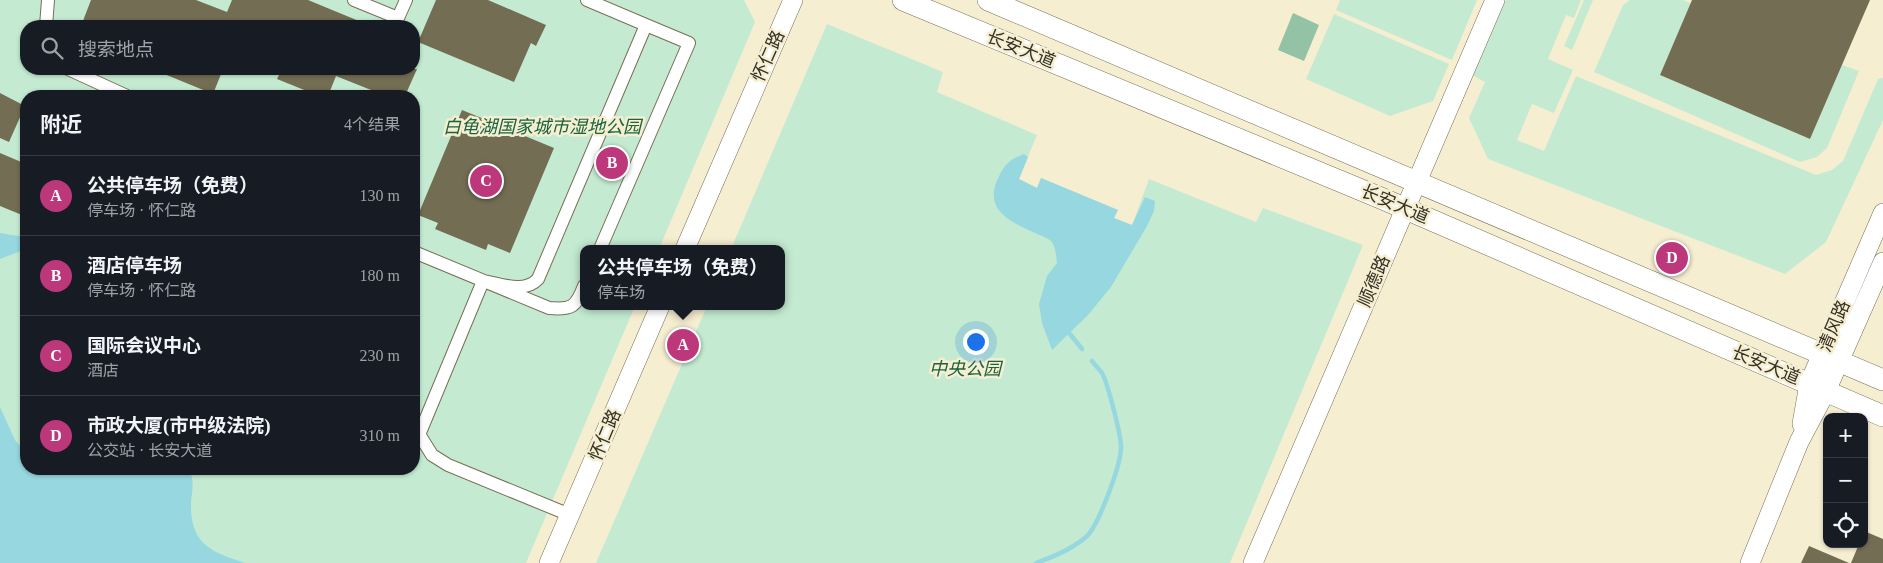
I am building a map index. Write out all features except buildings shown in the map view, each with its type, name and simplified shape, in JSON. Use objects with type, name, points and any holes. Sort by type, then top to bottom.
[{"type":"main road","name":"长安大道","points":[[903,0],[1405,208],[1883,416]]},
{"type":"main road","name":"长安大道","points":[[988,0],[1883,380]]},
{"type":"street","points":[[46,20],[48,0]]},
{"type":"street","points":[[354,0],[398,18],[406,0]]},
{"type":"street","points":[[587,0],[689,42],[602,245]]},
{"type":"street","name":"怀仁路","points":[[687,245],[793,0]]},
{"type":"street","name":"顺德路","points":[[1253,563],[1495,0]]},
{"type":"street","points":[[483,281],[518,288],[527,287],[538,279],[646,25]]},
{"type":"street","points":[[81,75],[114,90]]},
{"type":"street","name":"清风路","points":[[1750,563],[1799,442],[1883,214]]},
{"type":"street","points":[[420,255],[549,308],[560,309],[570,307],[576,304],[580,295]]},
{"type":"street","name":"清风路","points":[[1831,358],[1883,262]]},
{"type":"street","points":[[420,421],[483,281]]},
{"type":"street","name":"怀仁路","points":[[549,563],[658,310]]},
{"type":"street","points":[[420,436],[432,455],[448,465],[570,515]]},
{"type":"green space","name":"白龟湖国家城市湿地公园","points":[[0,0],[744,0],[755,22],[661,245],[580,245],[580,310],[633,310],[526,563],[0,563]]},
{"type":"green space","points":[[1340,0],[1477,0],[1452,60],[1336,10]]},
{"type":"green space","points":[[1506,0],[1581,0],[1574,18],[1566,15],[1548,59],[1573,70],[1554,113],[1532,104],[1517,140],[1544,151],[1576,76],[1816,175],[1832,170],[1843,161],[1878,79],[1883,78],[1883,120],[1826,242],[1785,274],[1488,159],[1469,118],[1485,82],[1472,75]]},
{"type":"green space","points":[[1584,0],[1593,0],[1572,50],[1564,46]]},
{"type":"green space","points":[[1630,0],[1683,0],[1691,3],[1660,75],[1810,139],[1842,65],[1859,71],[1827,148],[1817,157],[1800,162],[1594,72],[1623,5]]},
{"type":"green space","points":[[1293,13],[1319,25],[1304,61],[1278,50]]},
{"type":"green space","points":[[1334,14],[1449,64],[1433,101],[1390,116],[1306,79]]},
{"type":"green space","name":"中央公园","points":[[827,24],[943,72],[937,92],[1037,135],[1019,179],[1037,188],[1041,178],[1118,210],[1114,218],[1132,225],[1149,179],[1256,222],[1263,208],[1363,245],[1230,563],[596,563],[705,310],[785,310],[785,245],[733,245]]},
{"type":"water","points":[[1024,154],[1028,157],[1019,179],[1037,188],[1041,178],[1118,210],[1114,218],[1132,225],[1145,197],[1155,201],[1154,211],[1147,226],[1111,287],[1088,315],[1052,350],[1042,323],[1039,304],[1047,276],[1057,263],[1054,246],[1048,239],[1004,216],[995,202],[996,183],[1004,168],[1013,159]]},
{"type":"water","points":[[0,233],[20,236],[20,251],[0,259]]},
{"type":"water","points":[[0,407],[15,440],[20,446],[20,475],[191,475],[193,482],[192,517],[194,528],[199,537],[213,550],[245,563],[0,563]]},
{"type":"waterway","points":[[1070,334],[1082,349]]},
{"type":"waterway","points":[[1036,563],[1069,549],[1087,536],[1103,507],[1117,467],[1121,447],[1117,421],[1105,379],[1092,361]]},
{"type":"place","name":"酒店停车场","points":[[612,163]]},
{"type":"place","name":"国际会议中心","points":[[486,181]]},
{"type":"place","name":"市政大厦(市中级法院)","points":[[1672,258]]},
{"type":"place","name":"公共停车场（免费）","points":[[683,345]]}]
